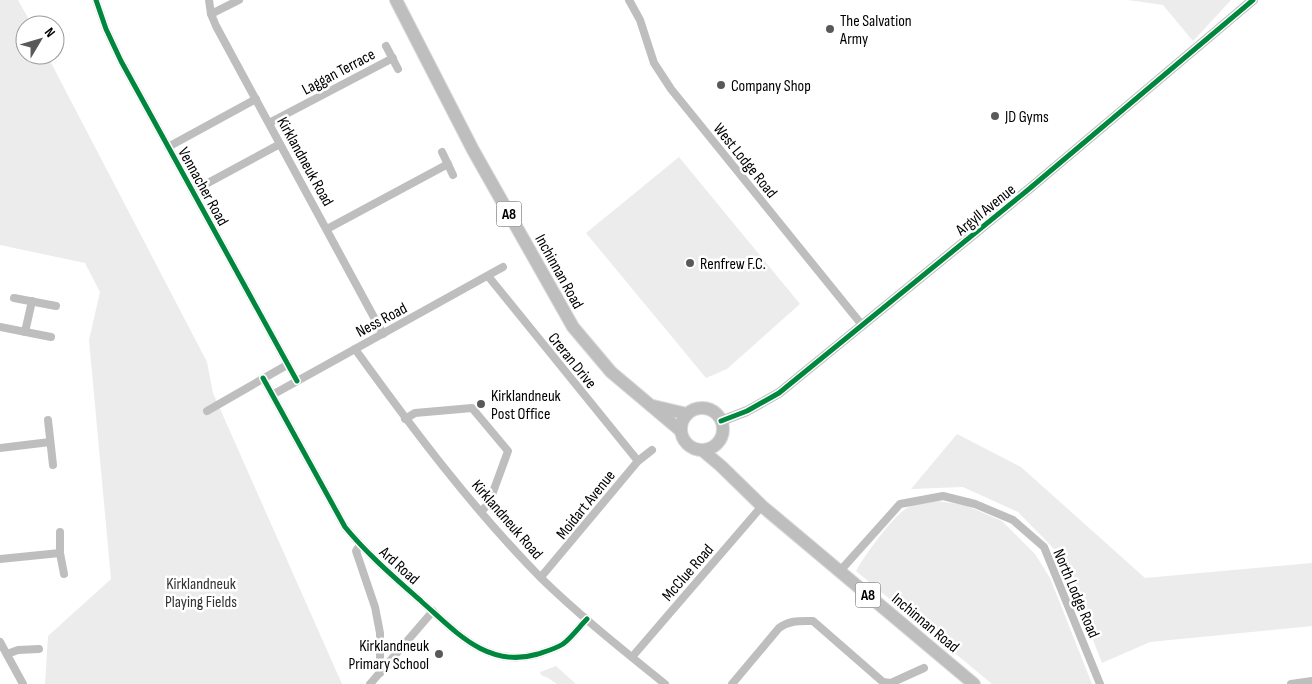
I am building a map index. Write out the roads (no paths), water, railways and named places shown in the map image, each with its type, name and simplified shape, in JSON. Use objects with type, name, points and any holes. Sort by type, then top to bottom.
[{"type":"main road","name":"Inchinnan Road","points":[[396,0],[473,150],[575,330],[624,386],[651,405],[681,431]]},
{"type":"main road","name":"Inchinnan Road","points":[[651,405],[687,414]]},
{"type":"main road","points":[[706,409],[717,415],[721,421],[722,436],[716,444],[707,450],[690,447],[682,437],[681,431],[683,419],[687,414],[693,410],[706,409]]},
{"type":"main road","points":[[716,444],[721,466]]},
{"type":"main road","name":"Inchinnan Road","points":[[702,450],[762,506],[974,684]]},
{"type":"street","name":"Vennacher Road","points":[[96,0],[106,29],[121,61],[297,381]]},
{"type":"street","name":"Kirklandneuk Road","points":[[209,0],[211,14],[216,26],[383,334]]},
{"type":"street","points":[[211,14],[239,0]]},
{"type":"street","name":"West Lodge Road","points":[[628,0],[640,20],[654,63],[671,89],[862,325]]},
{"type":"street","name":"Argyll Avenue","points":[[721,421],[747,411],[779,393],[1029,189],[1253,0]]},
{"type":"street","name":"Laggan Terrace","points":[[386,46],[398,69]]},
{"type":"street","name":"Laggan Terrace","points":[[269,123],[393,58]]},
{"type":"street","points":[[168,147],[256,99]]},
{"type":"street","points":[[193,191],[280,144]]},
{"type":"street","points":[[442,152],[453,175]]},
{"type":"street","points":[[327,229],[448,164]]},
{"type":"street","name":"Ness Road","points":[[272,395],[502,267]]},
{"type":"street","name":"Creran Drive","points":[[488,276],[638,462]]},
{"type":"street","points":[[14,298],[56,306]]},
{"type":"street","points":[[25,332],[32,301]]},
{"type":"street","points":[[0,327],[52,337]]},
{"type":"street","name":"Kirklandneuk Road","points":[[355,349],[405,419],[481,512],[541,577],[587,619],[665,684]]},
{"type":"street","points":[[207,411],[288,365]]},
{"type":"street","name":"Ard Road","points":[[263,378],[337,516],[360,546],[433,612],[481,649],[490,654],[513,658],[527,657],[555,648],[563,643],[587,619]]},
{"type":"street","points":[[405,419],[415,413],[472,408],[508,451],[489,503],[481,512]]},
{"type":"street","points":[[48,420],[53,465]]},
{"type":"street","points":[[0,448],[50,442]]},
{"type":"street","name":"Moidart Avenue","points":[[541,577],[638,462],[652,450]]},
{"type":"street","name":"North Lodge Road","points":[[840,571],[900,504],[943,496],[975,504],[1013,520],[1044,548],[1100,684]]},
{"type":"street","name":"McClue Road","points":[[632,657],[762,506]]},
{"type":"street","points":[[60,532],[60,553],[64,574]]},
{"type":"street","name":"Ard Road","points":[[360,546],[356,551],[376,607],[380,633],[380,673]]},
{"type":"street","points":[[0,560],[60,553]]},
{"type":"street","points":[[370,684],[433,612]]},
{"type":"street","points":[[745,684],[735,681],[779,628],[786,623],[798,620],[813,621],[883,682],[891,683],[924,668]]},
{"type":"street","points":[[0,642],[23,684]]},
{"type":"street","points":[[7,654],[18,650],[39,649]]},
{"type":"street","points":[[1291,684],[1312,681]]},
{"type":"place","name":"The Salvation Army","points":[[830,29]]},
{"type":"place","name":"Company Shop","points":[[721,85]]},
{"type":"place","name":"JD Gyms","points":[[995,116]]},
{"type":"place","name":"Renfrew F.C.","points":[[690,263]]},
{"type":"place","name":"Kirklandneuk Post Office","points":[[481,404]]},
{"type":"place","name":"Kirklandneuk Primary School","points":[[439,654]]},
{"type":"park label","name":"Kirklandneuk Playing Fields","points":[[201,592]]}]
